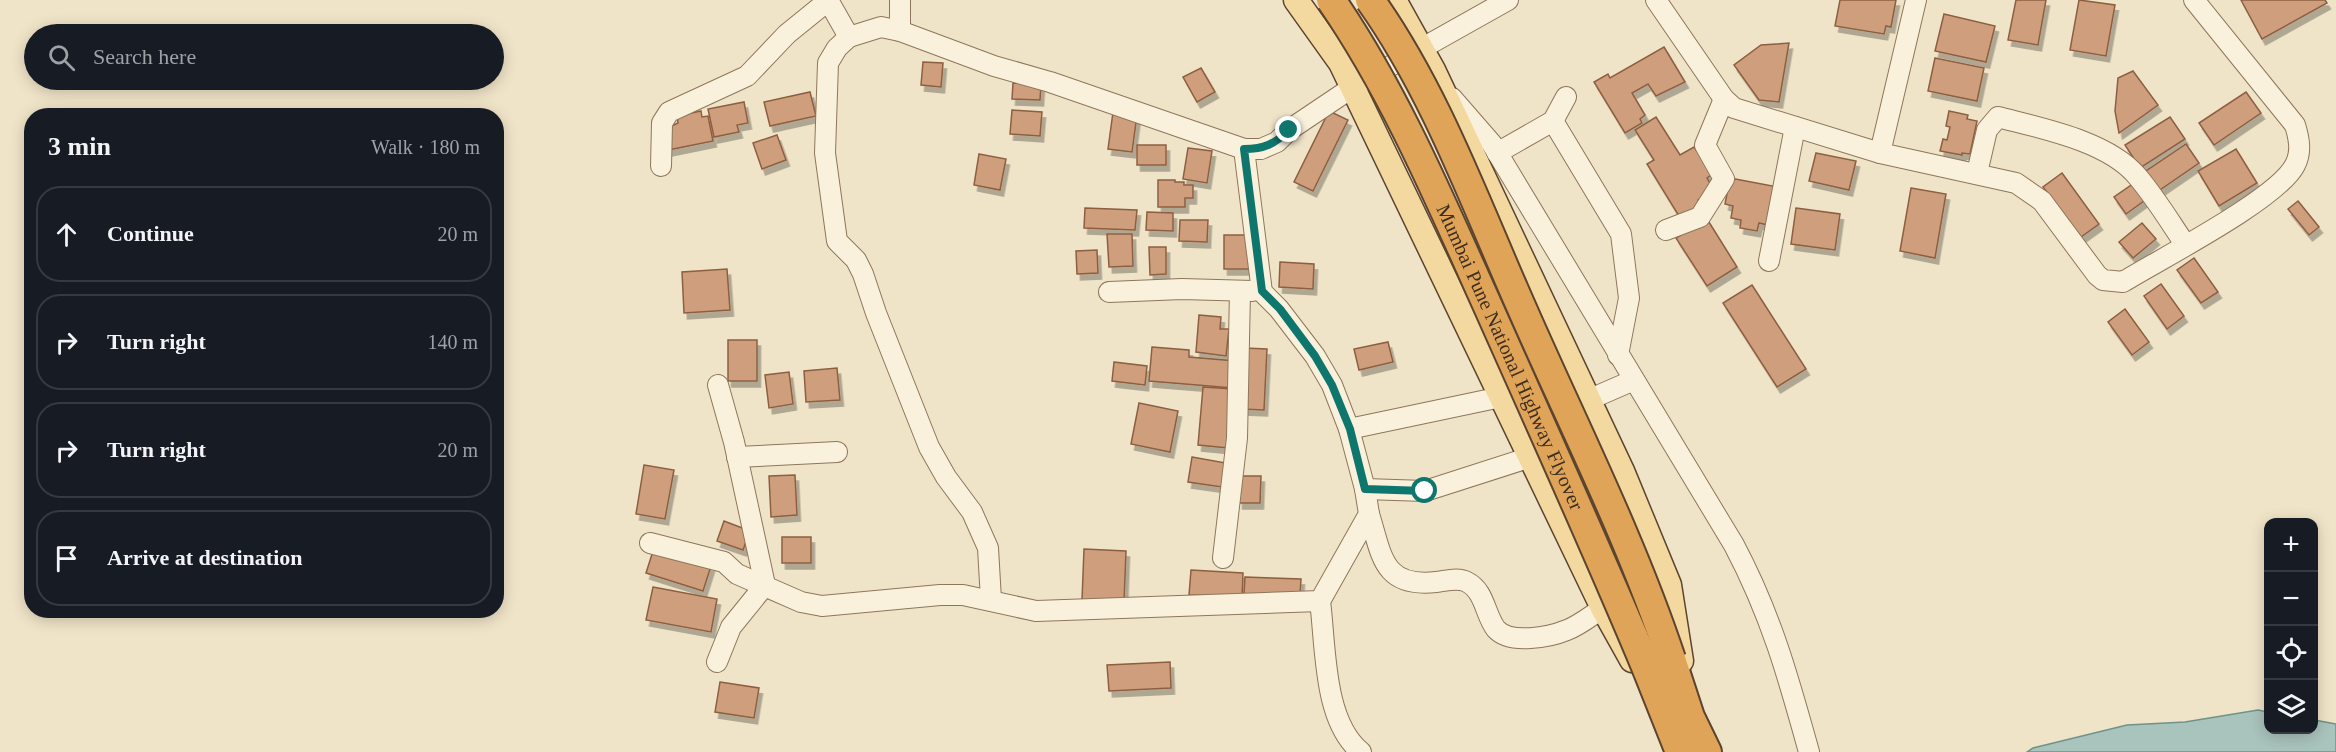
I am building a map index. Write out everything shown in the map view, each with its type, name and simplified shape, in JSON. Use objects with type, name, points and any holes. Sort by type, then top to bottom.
[{"type":"highway","name":"Mumbai Pune National Highway Flyover","points":[[1330,0],[1379,78],[1421,160],[1555,453],[1659,664]]},
{"type":"highway","name":"Mumbai Pune National Highway Flyover","points":[[1370,0],[1386,22],[1430,101],[1546,364],[1622,525],[1659,664],[1679,721]]},
{"type":"highway","points":[[1679,721],[1680,752]]},
{"type":"highway","points":[[1679,721],[1707,752]]},
{"type":"main road","points":[[1296,0],[1341,63],[1603,608],[1679,721]]},
{"type":"main road","points":[[1394,0],[1438,82],[1622,471],[1669,585],[1679,721]]},
{"type":"street","points":[[661,166],[662,123],[669,112],[747,76],[787,34],[829,0],[849,37]]},
{"type":"street","points":[[900,0],[900,31]]},
{"type":"street","points":[[991,600],[988,548],[972,512],[945,477],[929,447],[887,342],[863,274],[856,260],[837,241],[825,153],[828,63],[837,48],[849,37],[882,27],[900,31],[994,66],[1050,82],[1244,149],[1261,149],[1277,142],[1289,130],[1353,87],[1508,0]]},
{"type":"street","points":[[1656,0],[1724,99],[1734,108],[1880,153],[1977,173],[2028,189],[2042,201],[2103,280],[2123,282],[2262,198],[2296,165],[2300,150],[2295,125],[2194,0]]},
{"type":"street","points":[[1880,153],[1916,0]]},
{"type":"street","points":[[1438,82],[1497,153],[1734,545],[1758,591],[1780,647],[1809,752]]},
{"type":"street","points":[[1497,153],[1553,121],[1566,97]]},
{"type":"street","points":[[1666,230],[1700,217],[1724,179],[1705,145],[1724,99]]},
{"type":"street","points":[[1977,173],[1987,130],[1990,123],[1998,117],[2083,141],[2112,156],[2136,174],[2185,244]]},
{"type":"street","points":[[1553,121],[1621,234],[1629,298],[1618,355]]},
{"type":"street","points":[[1769,261],[1795,128]]},
{"type":"street","points":[[1244,149],[1262,291],[1280,309],[1315,356],[1332,385],[1350,429],[1369,514],[1385,566],[1396,578],[1418,584],[1458,579],[1469,582],[1479,594],[1496,629],[1506,635],[1539,636],[1568,630],[1603,608]]},
{"type":"street","points":[[1109,292],[1182,289],[1262,291]]},
{"type":"street","points":[[1223,558],[1238,438],[1240,291]]},
{"type":"street","points":[[1588,400],[1634,380]]},
{"type":"street","points":[[718,385],[737,457],[765,585]]},
{"type":"street","points":[[1350,429],[1501,397]]},
{"type":"street","points":[[737,457],[837,452]]},
{"type":"street","points":[[1365,489],[1425,491],[1531,457]]},
{"type":"street","points":[[1361,752],[1349,742],[1336,717],[1320,601],[1369,514]]},
{"type":"street","points":[[650,543],[724,562],[737,574],[801,602],[822,606],[940,594],[963,594],[1036,611],[1320,601]]},
{"type":"street","points":[[717,662],[731,627],[765,585]]},
{"type":"water","points":[[2258,710],[2264,711],[2264,734],[2318,734],[2318,721],[2336,724],[2336,752],[2027,752],[2033,748],[2127,725],[2185,722]]},
{"type":"building","points":[[1840,0],[1896,0],[1891,27],[1886,26],[1884,34],[1835,26]]},
{"type":"building","points":[[2016,0],[2046,0],[2038,45],[2008,40]]},
{"type":"building","points":[[2079,0],[2115,5],[2106,56],[2070,50]]},
{"type":"building","points":[[2241,0],[2325,0],[2327,3],[2262,39]]},
{"type":"building","points":[[1944,14],[1995,26],[1986,62],[1935,51]]},
{"type":"building","points":[[1789,43],[1779,102],[1759,100],[1734,65],[1761,45]]},
{"type":"building","points":[[1664,47],[1685,82],[1656,96],[1648,84],[1632,93],[1645,115],[1640,119],[1642,123],[1625,133],[1594,82],[1608,74],[1610,78]]},
{"type":"building","points":[[1935,58],[1984,68],[1977,101],[1928,91]]},
{"type":"building","points":[[923,62],[943,63],[941,87],[921,85]]},
{"type":"building","points":[[1201,68],[1215,92],[1197,102],[1183,77]]},
{"type":"building","points":[[2133,71],[2158,105],[2119,133],[2115,111],[2118,78]]},
{"type":"building","points":[[1013,83],[1041,84],[1040,100],[1012,99]]},
{"type":"building","points":[[810,92],[816,116],[770,126],[764,102]]},
{"type":"building","points":[[2246,92],[2261,113],[2214,145],[2199,123]]},
{"type":"building","points":[[744,102],[748,123],[737,125],[739,132],[714,137],[708,109]]},
{"type":"building","points":[[1012,110],[1042,112],[1040,136],[1010,134]]},
{"type":"building","points":[[701,111],[702,117],[708,116],[713,141],[668,150],[667,128],[678,123],[677,116]]},
{"type":"building","points":[[1329,111],[1348,120],[1313,191],[1294,182]]},
{"type":"building","points":[[1949,111],[1968,115],[1967,119],[1977,121],[1970,154],[1940,151],[1943,139],[1947,140],[1950,127],[1946,126]]},
{"type":"building","points":[[1113,112],[1137,115],[1132,152],[1108,149]]},
{"type":"building","points":[[1656,117],[1680,155],[1694,147],[1696,150],[1702,146],[1717,171],[1707,178],[1714,190],[1698,200],[1703,208],[1682,221],[1647,164],[1654,160],[1635,130]]},
{"type":"building","points":[[2170,117],[2185,139],[2140,168],[2125,145]]},
{"type":"building","points":[[777,135],[786,160],[762,169],[753,143]]},
{"type":"building","points":[[2186,144],[2199,163],[2157,192],[2143,173]]},
{"type":"building","points":[[1137,145],[1166,145],[1166,165],[1137,165]]},
{"type":"building","points":[[1188,148],[1212,151],[1207,183],[1183,179]]},
{"type":"building","points":[[2236,149],[2257,183],[2219,206],[2198,171]]},
{"type":"building","points":[[1816,153],[1856,161],[1849,190],[1809,181]]},
{"type":"building","points":[[979,154],[1006,159],[1000,190],[974,185]]},
{"type":"building","points":[[2062,173],[2099,224],[2081,237],[2043,187]]},
{"type":"building","points":[[1730,178],[1778,187],[1768,225],[1759,223],[1757,231],[1740,228],[1741,220],[1731,218],[1733,206],[1725,204]]},
{"type":"building","points":[[1158,180],[1175,180],[1175,182],[1184,182],[1184,185],[1193,185],[1193,198],[1185,198],[1185,207],[1158,207]]},
{"type":"building","points":[[2137,181],[2148,198],[2126,214],[2114,197]]},
{"type":"building","points":[[1911,188],[1946,194],[1935,258],[1900,251]]},
{"type":"building","points":[[2298,201],[2319,227],[2309,235],[2288,209]]},
{"type":"building","points":[[1085,208],[1137,210],[1135,230],[1084,228]]},
{"type":"building","points":[[1796,208],[1840,214],[1835,250],[1791,244]]},
{"type":"building","points":[[1147,212],[1173,213],[1173,231],[1146,230]]},
{"type":"building","points":[[1707,219],[1737,267],[1707,286],[1676,238]]},
{"type":"building","points":[[1180,220],[1208,220],[1207,242],[1179,241]]},
{"type":"building","points":[[2142,223],[2156,239],[2133,258],[2119,242]]},
{"type":"building","points":[[1107,234],[1132,234],[1133,266],[1109,267]]},
{"type":"building","points":[[1224,235],[1249,235],[1249,269],[1224,269]]},
{"type":"building","points":[[1149,247],[1166,247],[1166,274],[1150,275]]},
{"type":"building","points":[[1097,250],[1098,273],[1077,274],[1076,251]]},
{"type":"building","points":[[2194,258],[2218,292],[2201,303],[2177,270]]},
{"type":"building","points":[[1280,262],[1314,264],[1313,289],[1279,287]]},
{"type":"building","points":[[727,269],[730,310],[684,313],[682,272]]},
{"type":"building","points":[[2161,284],[2184,316],[2167,329],[2144,296]]},
{"type":"building","points":[[1752,285],[1806,369],[1777,387],[1723,303]]},
{"type":"building","points":[[2125,309],[2149,342],[2132,355],[2108,322]]},
{"type":"building","points":[[1199,315],[1221,317],[1220,329],[1229,329],[1226,356],[1196,352]]},
{"type":"building","points":[[728,340],[757,340],[757,381],[728,381]]},
{"type":"building","points":[[1388,342],[1393,362],[1359,370],[1354,349]]},
{"type":"building","points":[[1152,347],[1189,350],[1189,357],[1236,361],[1233,388],[1149,381]]},
{"type":"building","points":[[1244,348],[1267,349],[1264,410],[1241,409]]},
{"type":"building","points":[[1114,362],[1147,366],[1145,385],[1112,381]]},
{"type":"building","points":[[837,368],[840,400],[806,402],[804,371]]},
{"type":"building","points":[[789,372],[793,404],[769,408],[765,375]]},
{"type":"building","points":[[1203,387],[1233,389],[1228,448],[1198,445]]},
{"type":"building","points":[[1139,403],[1178,411],[1170,452],[1131,444]]},
{"type":"building","points":[[1192,457],[1226,463],[1222,487],[1188,482]]},
{"type":"building","points":[[644,465],[674,470],[665,519],[636,514]]},
{"type":"building","points":[[795,475],[797,515],[771,517],[769,476]]},
{"type":"building","points":[[1239,476],[1261,476],[1260,503],[1239,503]]},
{"type":"building","points":[[724,521],[750,531],[743,550],[717,541]]},
{"type":"building","points":[[782,537],[811,537],[811,563],[782,563]]},
{"type":"building","points":[[654,548],[711,566],[703,591],[646,573]]},
{"type":"building","points":[[1084,549],[1126,551],[1124,602],[1082,600]]},
{"type":"building","points":[[1191,570],[1243,573],[1242,597],[1189,595]]},
{"type":"building","points":[[1245,577],[1301,579],[1300,596],[1244,594]]},
{"type":"building","points":[[653,587],[717,599],[711,632],[646,620]]},
{"type":"building","points":[[1170,662],[1171,688],[1109,691],[1107,665]]},
{"type":"building","points":[[720,682],[759,688],[754,718],[715,712]]},
{"type":"route","points":[[1289,130],[1277,142],[1261,149],[1244,149],[1262,291],[1280,309],[1315,356],[1332,385],[1350,429],[1365,489],[1425,491]]}]
